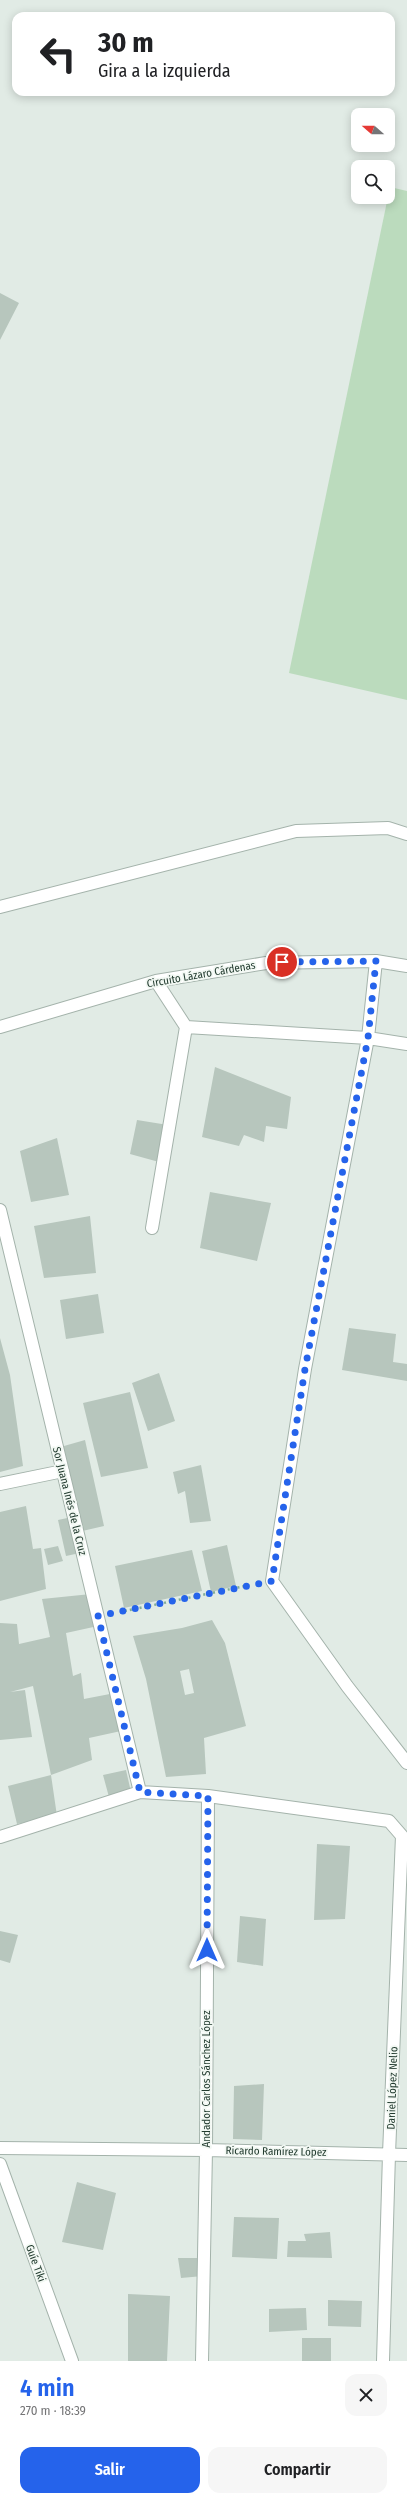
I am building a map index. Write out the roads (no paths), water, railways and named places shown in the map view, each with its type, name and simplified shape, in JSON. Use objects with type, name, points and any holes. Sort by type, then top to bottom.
[{"type":"street","points":[[0,907],[296,831],[388,828],[407,834]]},
{"type":"street","points":[[376,961],[368,1038],[305,1369],[272,1581],[347,1686],[407,1763]]},
{"type":"street","name":"Circuito Lázaro Cárdenas","points":[[0,1027],[156,981],[266,963],[376,961],[407,966]]},
{"type":"street","points":[[152,1228],[186,1027],[156,981]]},
{"type":"street","points":[[186,1027],[368,1038],[407,1044]]},
{"type":"street","name":"Sor Juana Inés de la Cruz","points":[[0,1210],[140,1792]]},
{"type":"street","points":[[0,1484],[63,1471]]},
{"type":"street","points":[[0,1837],[140,1792],[208,1796]]},
{"type":"street","name":"Daniel López Nelio","points":[[208,1796],[389,1821],[402,1836],[389,2154],[383,2361]]},
{"type":"street","name":"Andador Carlos Sánchez López","points":[[202,2361],[206,2150],[208,1796]]},
{"type":"street","name":"Ricardo Ramírez López","points":[[0,2148],[206,2150],[407,2155]]},
{"type":"street","name":"Guíe Tiki","points":[[0,2164],[72,2361]]}]
